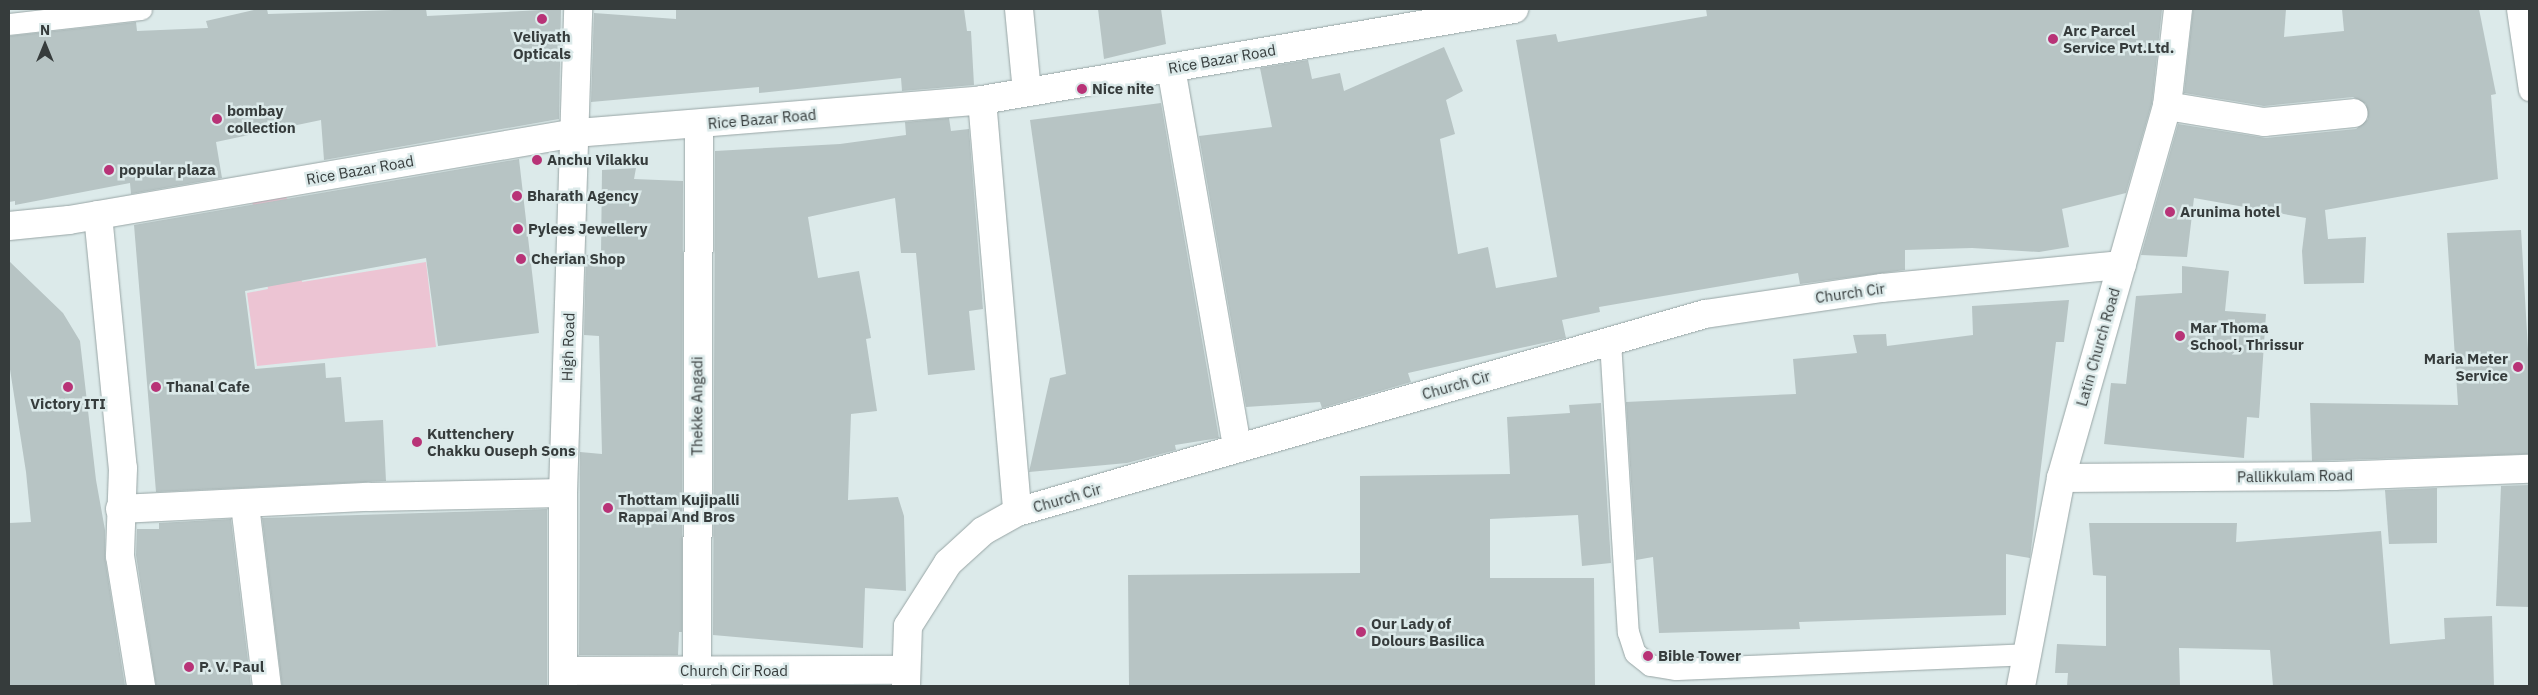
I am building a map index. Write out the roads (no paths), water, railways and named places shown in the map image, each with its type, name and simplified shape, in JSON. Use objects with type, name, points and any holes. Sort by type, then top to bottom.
[{"type":"street","name":"High Road","points":[[564,679],[562,493],[576,134],[578,9]]},
{"type":"street","points":[[1019,9],[1028,92]]},
{"type":"street","name":"Rice Bazar Road","points":[[9,226],[98,215],[576,134],[982,100],[1514,9]]},
{"type":"street","name":"Latin Church Road","points":[[2021,686],[2061,478],[2167,106],[2178,9]]},
{"type":"street","points":[[1171,68],[1237,448]]},
{"type":"street","points":[[982,100],[1018,512]]},
{"type":"street","points":[[2167,106],[2264,122],[2354,113]]},
{"type":"street","name":"Thekke Angadi","points":[[697,679],[699,125]]},
{"type":"street","points":[[98,215],[123,468],[120,509],[120,556],[141,686]]},
{"type":"street","name":"Church Cir","points":[[905,678],[908,626],[948,563],[983,531],[1018,512],[1705,314],[1882,288],[2122,265]]},
{"type":"street","name":"Pallikkulam Road","points":[[2061,478],[2334,476],[2529,468]]},
{"type":"street","points":[[120,509],[245,505],[369,497],[562,493]]},
{"type":"street","points":[[245,505],[267,686]]},
{"type":"street","name":"Church Cir Road","points":[[564,679],[905,678]]},
{"type":"lane","points":[[9,24],[141,9]]},
{"type":"lane","points":[[2517,9],[2529,90]]},
{"type":"lane","points":[[1610,341],[1628,632],[1635,653],[1650,665],[1676,669],[2027,654]]},
{"type":"place","name":"Veliyath Opticals","points":[[542,19]]},
{"type":"place","name":"Arc Parcel Service Pvt.Ltd.","points":[[2053,39]]},
{"type":"place","name":"Nice nite","points":[[1082,89]]},
{"type":"place","name":"bombay collection","points":[[217,119]]},
{"type":"place","name":"Anchu Vilakku","points":[[537,160]]},
{"type":"place","name":"popular plaza","points":[[109,170]]},
{"type":"place","name":"Bharath Agency","points":[[517,196]]},
{"type":"place","name":"Arunima hotel","points":[[2170,212]]},
{"type":"place","name":"Pylees Jewellery","points":[[518,229]]},
{"type":"place","name":"Cherian Shop","points":[[521,259]]},
{"type":"place","name":"Mar Thoma School, Thrissur","points":[[2180,336]]},
{"type":"place","name":"Maria Meter Service","points":[[2518,367]]},
{"type":"place","name":"Victory ITI","points":[[68,387]]},
{"type":"place","name":"Thanal Cafe","points":[[156,387]]},
{"type":"place","name":"Kuttenchery Chakku Ouseph Sons","points":[[417,442]]},
{"type":"place","name":"Thottam Kujipalli Rappai And Bros","points":[[608,508]]},
{"type":"place","name":"Our Lady of Dolours Basilica","points":[[1361,632]]},
{"type":"place","name":"Bible Tower","points":[[1648,656]]},
{"type":"place","name":"P. V. Paul","points":[[189,667]]}]
